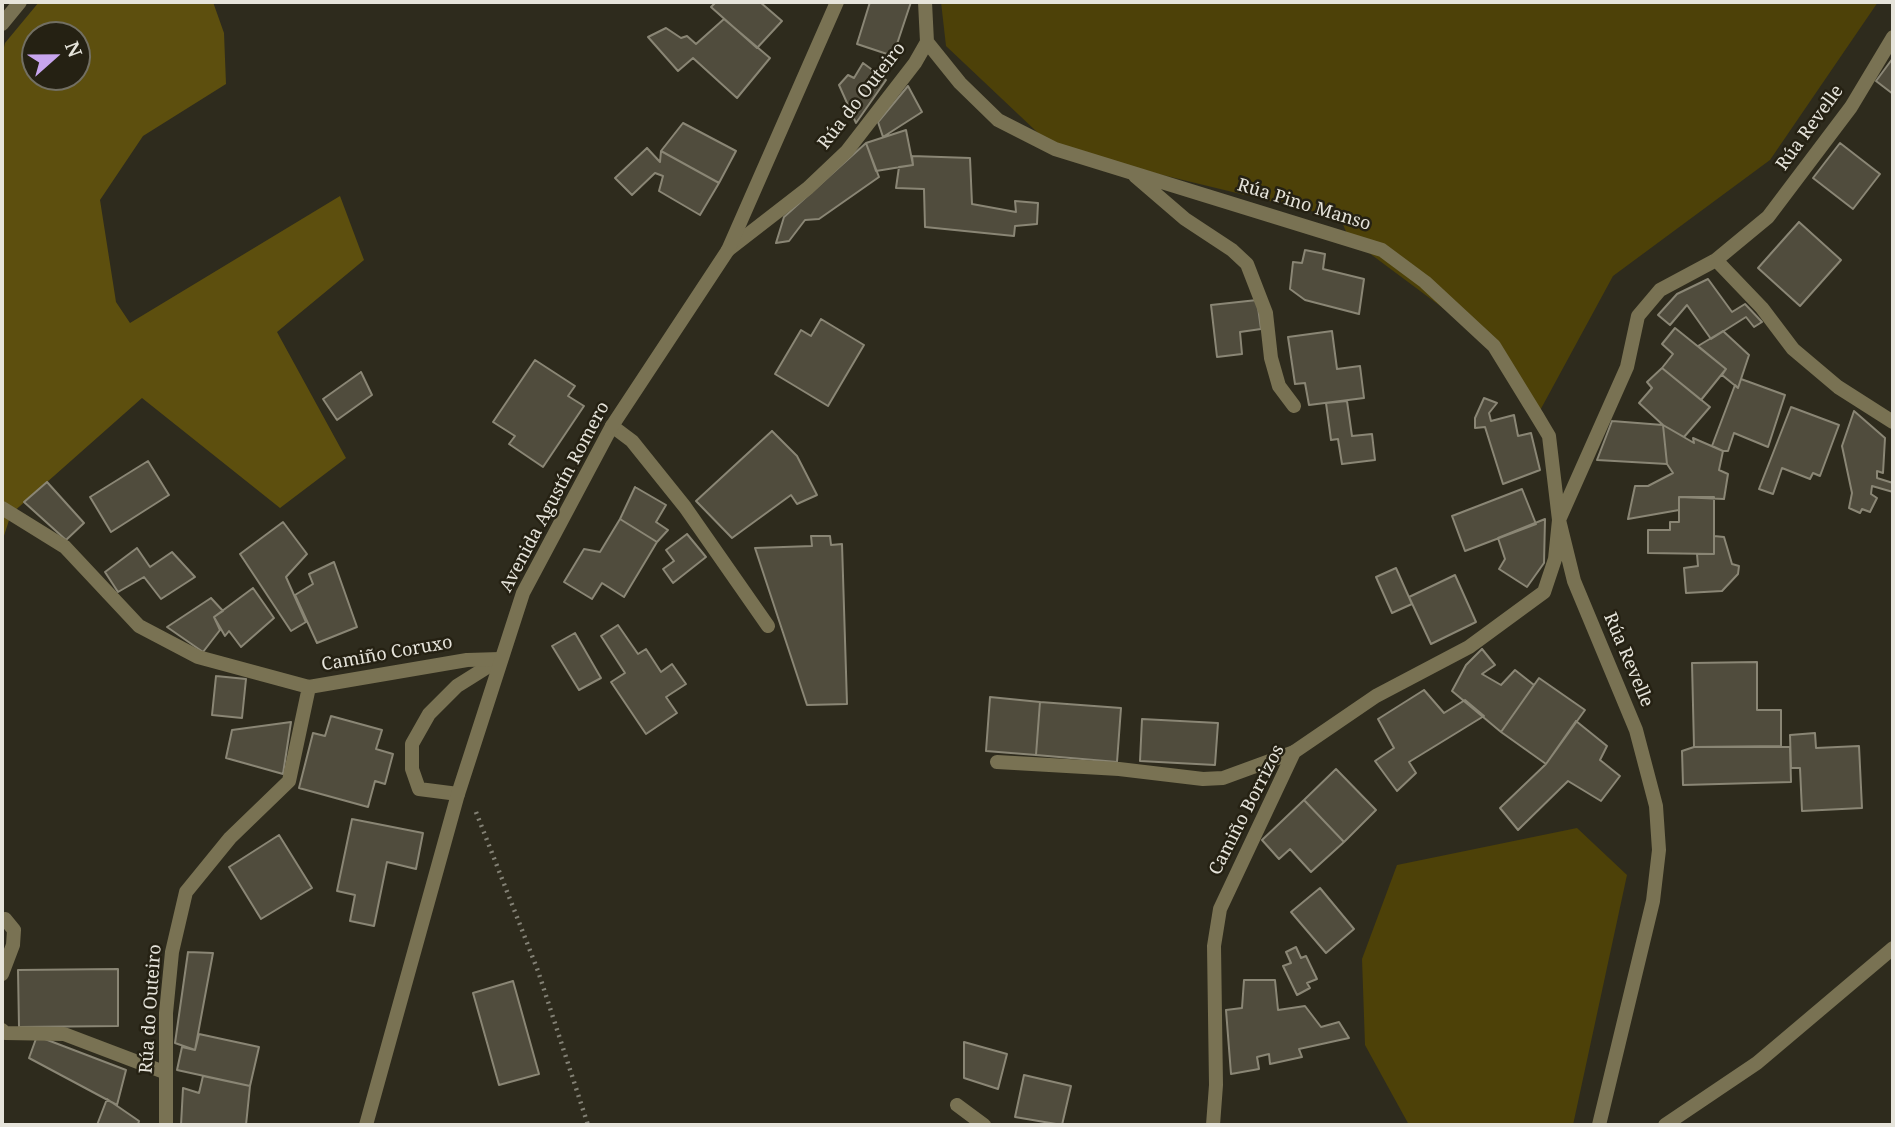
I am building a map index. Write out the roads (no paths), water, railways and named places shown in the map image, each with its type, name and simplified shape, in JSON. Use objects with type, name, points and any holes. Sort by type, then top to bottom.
[{"type":"street","points":[[2,24],[20,2]]},
{"type":"street","name":"Avenida Agustín Romero","points":[[366,1125],[458,794],[523,593],[612,426],[728,250],[837,2]]},
{"type":"street","name":"Rúa do Outeiro","points":[[728,250],[807,188],[847,151],[915,63],[927,42],[925,2]]},
{"type":"street","name":"Rúa Revelle","points":[[1600,1125],[1653,901],[1659,850],[1656,806],[1636,730],[1574,581],[1559,520],[1627,367],[1638,316],[1660,290],[1716,260],[1768,217],[1852,107],[1893,37]]},
{"type":"street","name":"Rúa Pino Manso","points":[[927,42],[960,83],[998,120],[1055,149],[1382,250],[1425,282],[1494,346],[1549,436],[1559,520]]},
{"type":"street","name":"Rúa Pino Manso","points":[[1132,172],[1167,204],[1247,264],[1266,313],[1271,358],[1279,386],[1294,407]]},
{"type":"street","points":[[1716,260],[1762,308],[1794,349],[1838,387],[1893,422]]},
{"type":"street","points":[[612,426],[632,442],[677,497],[768,626]]},
{"type":"street","name":"Camiño Coruxo","points":[[2,508],[65,547],[139,626],[198,657],[309,687],[467,660],[500,659]]},
{"type":"street","name":"Camiño Borrizos","points":[[1213,1125],[1216,1085],[1214,946],[1220,908],[1294,752],[1376,696],[1469,646],[1544,592],[1555,559],[1559,520]]},
{"type":"street","points":[[458,794],[419,789],[412,769],[412,744],[429,714],[457,686],[500,659]]},
{"type":"street","name":"Rúa do Outeiro","points":[[166,1125],[164,1072],[172,952],[186,892],[230,838],[289,781],[309,687]]},
{"type":"street","points":[[997,762],[1119,769],[1203,779],[1223,778],[1294,752]]},
{"type":"street","points":[[2,974],[13,945],[14,930],[5,919]]},
{"type":"street","points":[[1665,1125],[1757,1063],[1893,948]]},
{"type":"street","points":[[2,1031],[64,1034],[164,1072]]},
{"type":"street","points":[[957,1105],[984,1125]]}]
